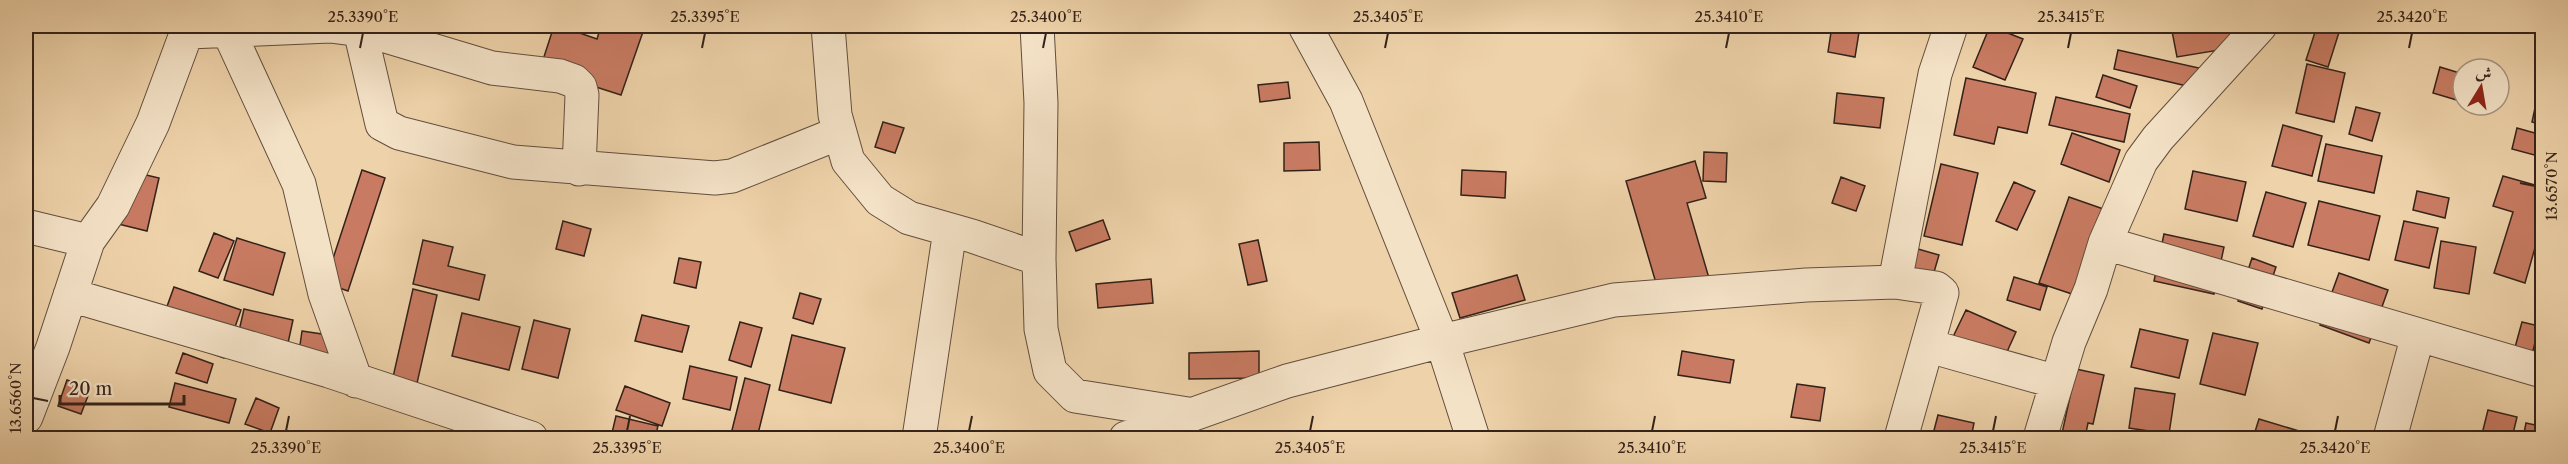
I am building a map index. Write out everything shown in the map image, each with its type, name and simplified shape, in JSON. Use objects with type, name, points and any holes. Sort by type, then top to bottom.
[{"type":"street","points":[[26,417],[53,347],[88,241],[113,206],[153,123],[188,29],[228,30],[330,26],[360,30],[492,68],[560,76],[574,81],[580,87],[582,95],[579,169]]},
{"type":"street","points":[[828,26],[835,115],[839,133],[848,161],[880,200],[909,218],[1039,259]]},
{"type":"street","points":[[1037,26],[1041,103],[1039,259],[1041,329],[1050,371],[1075,396],[1192,427]]},
{"type":"street","points":[[1305,26],[1346,101],[1442,340],[1473,438]]},
{"type":"street","points":[[1894,282],[1935,74],[1951,26]]},
{"type":"street","points":[[2040,438],[2069,342],[2091,289],[2105,243],[2141,161],[2260,26]]},
{"type":"street","points":[[228,30],[299,184],[325,294],[356,381]]},
{"type":"street","points":[[360,30],[382,124],[387,129],[513,162],[698,178],[723,177],[732,176],[839,133]]},
{"type":"street","points":[[26,226],[88,241]]},
{"type":"street","points":[[919,438],[951,230]]},
{"type":"street","points":[[2105,243],[2542,371]]},
{"type":"street","points":[[1126,438],[1192,427],[1287,381],[1442,340],[1614,300],[1806,285],[1894,282],[1936,288],[1942,293],[1929,346],[1901,438]]},
{"type":"street","points":[[70,295],[356,381],[453,426],[531,438]]},
{"type":"street","points":[[2390,438],[2418,335]]},
{"type":"street","points":[[1929,346],[2057,382]]},
{"type":"building","points":[[554,26],[573,26],[571,30],[597,39],[601,26],[645,26],[621,95],[540,69]]},
{"type":"building","points":[[1832,26],[1860,26],[1855,57],[1828,52]]},
{"type":"building","points":[[1990,26],[2023,39],[2005,80],[1973,67]]},
{"type":"building","points":[[2171,26],[2240,26],[2244,46],[2177,57]]},
{"type":"building","points":[[2317,26],[2341,26],[2328,67],[2306,60]]},
{"type":"building","points":[[2118,50],[2208,70],[2204,90],[2114,69]]},
{"type":"building","points":[[2307,64],[2345,73],[2334,122],[2296,113]]},
{"type":"building","points":[[2440,67],[2451,70],[2451,98],[2433,93]]},
{"type":"building","points":[[2103,75],[2137,86],[2130,108],[2096,97]]},
{"type":"building","points":[[2542,75],[2542,125],[2532,122]]},
{"type":"building","points":[[1966,78],[2036,93],[2027,133],[1998,127],[1994,144],[1954,135]]},
{"type":"building","points":[[1288,82],[1290,98],[1260,102],[1258,85]]},
{"type":"building","points":[[1837,93],[1884,98],[1880,128],[1834,123]]},
{"type":"building","points":[[2056,97],[2130,114],[2124,142],[2049,125]]},
{"type":"building","points":[[2356,107],[2380,113],[2372,141],[2349,134]]},
{"type":"building","points":[[883,122],[904,128],[895,153],[875,147]]},
{"type":"building","points":[[2283,125],[2322,136],[2312,176],[2272,166]]},
{"type":"building","points":[[2517,128],[2542,135],[2542,157],[2512,149]]},
{"type":"building","points":[[2072,133],[2120,150],[2109,182],[2061,164]]},
{"type":"building","points":[[1319,142],[1320,170],[1284,171],[1284,143]]},
{"type":"building","points":[[2326,144],[2382,156],[2374,193],[2318,181]]},
{"type":"building","points":[[1704,152],[1727,153],[1726,182],[1703,181]]},
{"type":"building","points":[[1695,161],[1706,198],[1687,203],[1711,285],[1661,300],[1626,181]]},
{"type":"building","points":[[1941,164],[1978,173],[1962,245],[1924,236]]},
{"type":"building","points":[[125,170],[159,178],[147,231],[114,223]]},
{"type":"building","points":[[362,170],[385,178],[348,291],[325,283]]},
{"type":"building","points":[[1462,170],[1506,172],[1505,198],[1461,195]]},
{"type":"building","points":[[2193,171],[2246,182],[2237,221],[2185,209]]},
{"type":"building","points":[[2503,176],[2542,187],[2542,223],[2525,283],[2494,273],[2513,212],[2493,206]]},
{"type":"building","points":[[1841,177],[1865,186],[1856,211],[1832,203]]},
{"type":"building","points":[[2014,182],[2035,191],[2017,230],[1996,221]]},
{"type":"building","points":[[2417,191],[2449,198],[2445,218],[2413,210]]},
{"type":"building","points":[[2266,192],[2306,203],[2293,247],[2253,236]]},
{"type":"building","points":[[2069,197],[2112,212],[2081,297],[2039,283]]},
{"type":"building","points":[[2319,201],[2380,216],[2369,260],[2308,245]]},
{"type":"building","points":[[1103,220],[1110,239],[1076,251],[1069,232]]},
{"type":"building","points":[[563,221],[591,229],[584,256],[556,249]]},
{"type":"building","points":[[2404,221],[2438,228],[2429,268],[2395,260]]},
{"type":"building","points":[[214,233],[234,241],[218,278],[199,271]]},
{"type":"building","points":[[2164,234],[2224,247],[2214,294],[2154,281]]},
{"type":"building","points":[[237,238],[285,253],[273,295],[224,280]]},
{"type":"building","points":[[423,240],[453,247],[448,266],[485,275],[479,300],[413,284]]},
{"type":"building","points":[[1258,240],[1267,281],[1248,285],[1239,244]]},
{"type":"building","points":[[2441,241],[2476,247],[2469,294],[2434,288]]},
{"type":"building","points":[[1911,247],[1939,255],[1927,296],[1899,288]]},
{"type":"building","points":[[679,258],[701,262],[696,288],[674,283]]},
{"type":"building","points":[[2252,258],[2276,267],[2262,309],[2238,301]]},
{"type":"building","points":[[2339,273],[2388,290],[2369,343],[2320,325]]},
{"type":"building","points":[[1517,275],[1525,300],[1460,318],[1452,293]]},
{"type":"building","points":[[2014,277],[2047,287],[2040,310],[2007,300]]},
{"type":"building","points":[[1151,279],[1153,303],[1098,308],[1096,284]]},
{"type":"building","points":[[174,287],[241,310],[224,358],[182,343],[165,312]]},
{"type":"building","points":[[413,289],[437,295],[415,392],[391,386]]},
{"type":"building","points":[[800,293],[821,299],[813,324],[793,318]]},
{"type":"building","points":[[244,309],[293,320],[288,343],[239,331]]},
{"type":"building","points":[[1966,310],[2016,332],[2001,365],[1950,343]]},
{"type":"building","points":[[462,313],[520,327],[509,370],[452,356]]},
{"type":"building","points":[[642,315],[689,326],[682,352],[635,341]]},
{"type":"building","points":[[534,320],[570,329],[558,378],[522,369]]},
{"type":"building","points":[[740,322],[762,328],[751,367],[729,360]]},
{"type":"building","points":[[2522,322],[2539,326],[2532,355],[2514,351]]},
{"type":"building","points":[[2140,329],[2188,340],[2179,378],[2131,367]]},
{"type":"building","points":[[302,331],[335,336],[329,378],[296,373]]},
{"type":"building","points":[[2213,333],[2258,343],[2245,395],[2200,384]]},
{"type":"building","points":[[792,335],[845,348],[831,403],[779,390]]},
{"type":"building","points":[[1259,351],[1259,378],[1189,379],[1189,353]]},
{"type":"building","points":[[1682,351],[1734,360],[1730,383],[1678,375]]},
{"type":"building","points":[[183,353],[213,364],[207,383],[176,373]]},
{"type":"building","points":[[690,366],[737,377],[730,410],[683,399]]},
{"type":"building","points":[[2076,369],[2104,375],[2093,424],[2088,423],[2085,438],[2061,438]]},
{"type":"building","points":[[745,378],[770,385],[757,438],[730,438]]},
{"type":"building","points":[[67,380],[91,388],[81,414],[58,406]]},
{"type":"building","points":[[175,383],[236,399],[229,423],[169,407]]},
{"type":"building","points":[[1797,384],[1825,388],[1820,421],[1791,417]]},
{"type":"building","points":[[625,386],[670,403],[662,426],[616,410]]},
{"type":"building","points":[[2135,388],[2175,394],[2169,434],[2129,428]]},
{"type":"building","points":[[256,398],[279,408],[270,433],[245,424]]},
{"type":"building","points":[[2488,410],[2517,417],[2512,438],[2481,438]]},
{"type":"building","points":[[1938,415],[1974,423],[1971,438],[1932,438]]},
{"type":"building","points":[[616,416],[658,426],[655,438],[611,437]]},
{"type":"building","points":[[2259,419],[2299,431],[2296,438],[2253,438]]},
{"type":"building","points":[[2526,423],[2540,426],[2537,438],[2523,438]]}]
